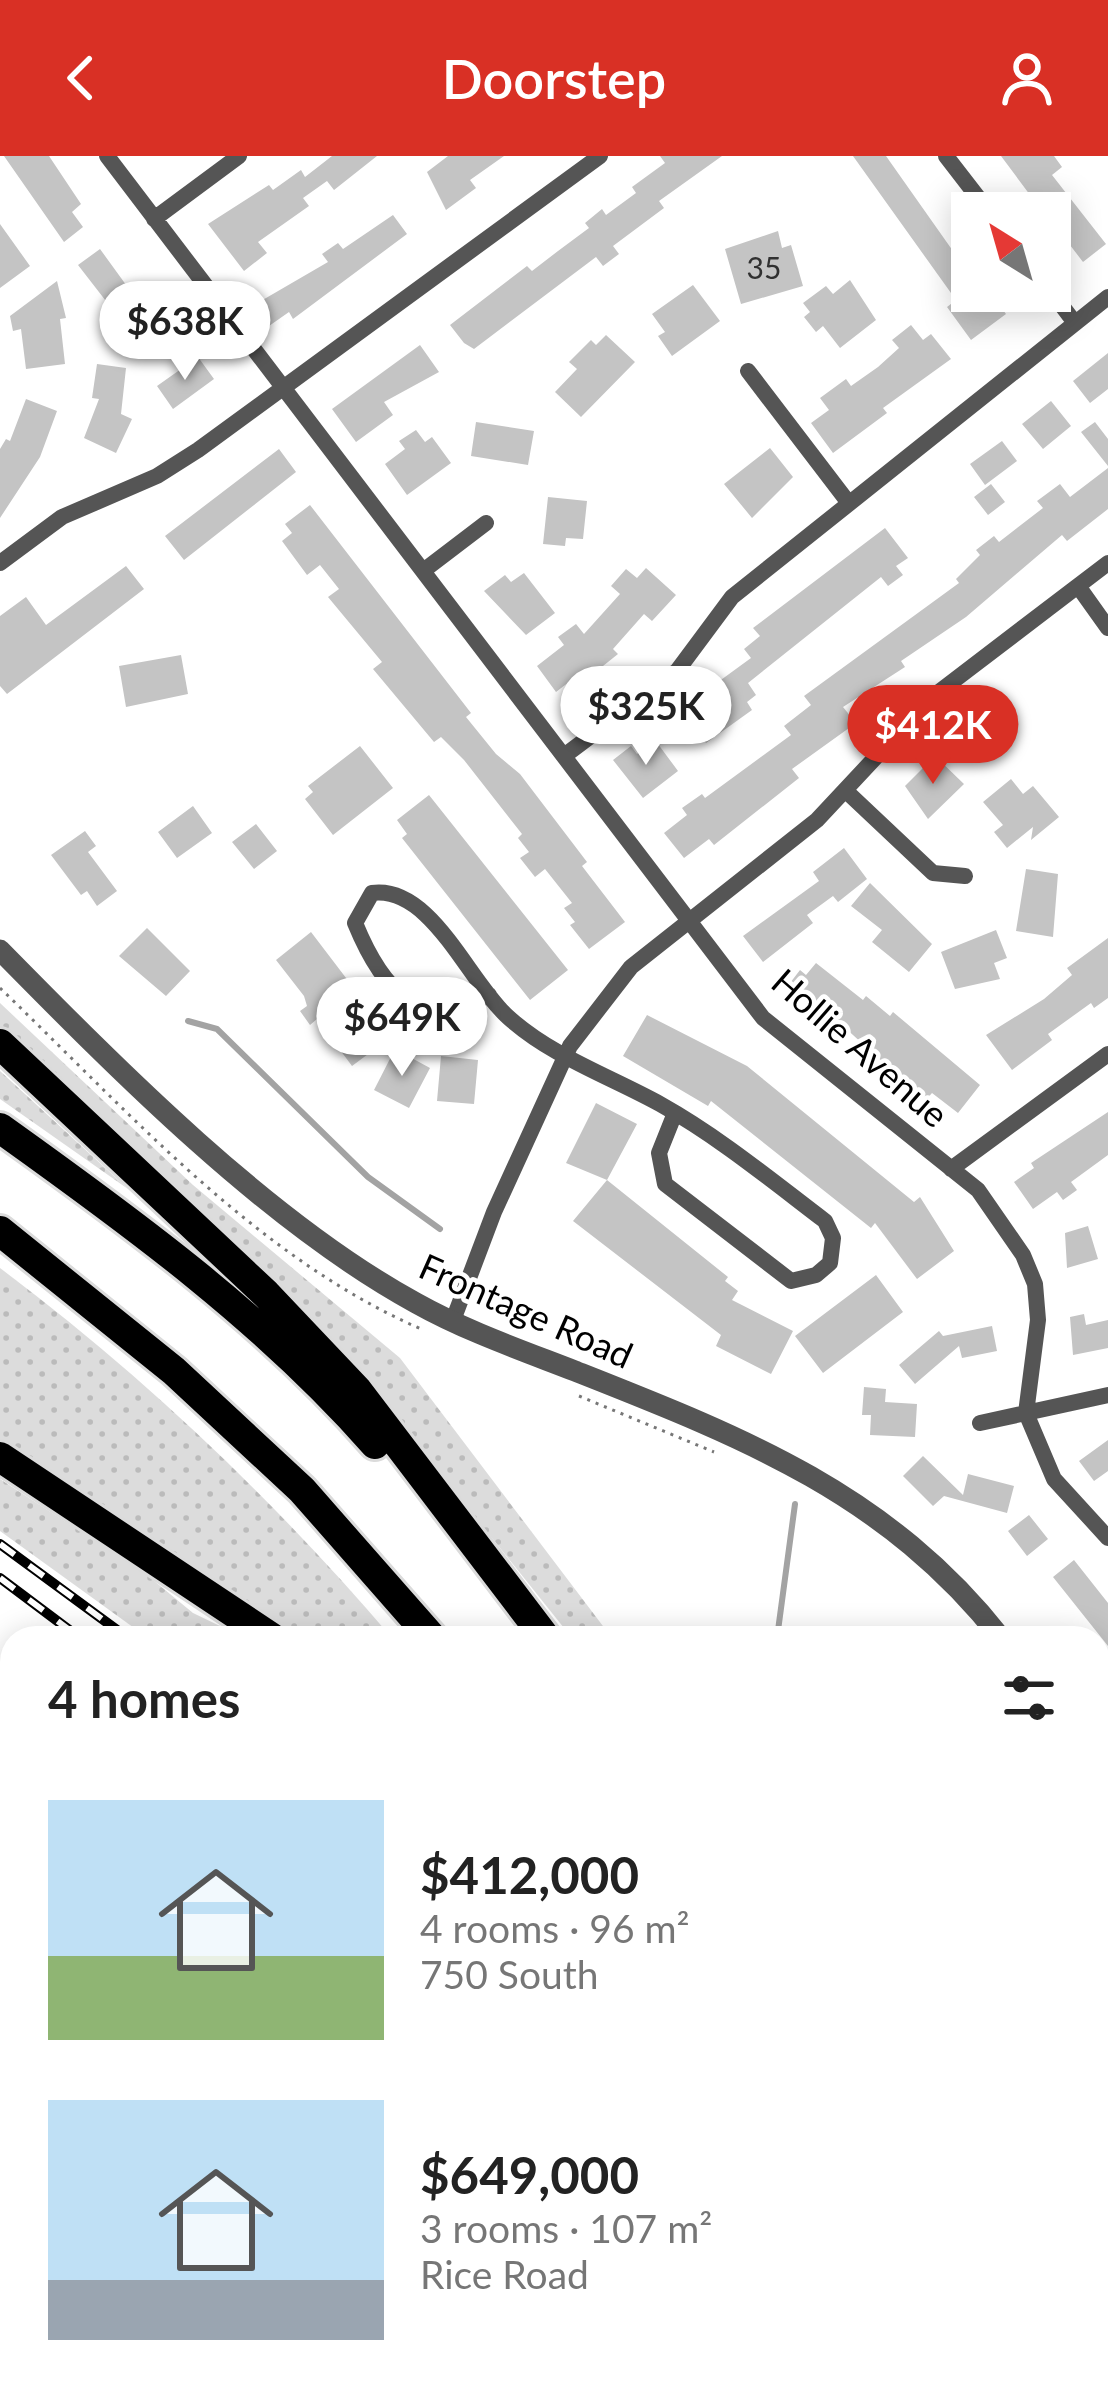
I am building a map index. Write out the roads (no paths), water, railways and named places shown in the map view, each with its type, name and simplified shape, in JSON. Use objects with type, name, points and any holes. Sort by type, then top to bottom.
[{"type":"highway","points":[[0,1044],[266,1294],[357,1390],[536,1626]]},
{"type":"highway","points":[[0,1128],[137,1225],[323,1385],[534,1626]]},
{"type":"highway","points":[[0,1231],[173,1371],[286,1475],[421,1626]]},
{"type":"highway","points":[[0,1457],[254,1626]]},
{"type":"street","name":"Hollie Avenue","points":[[107,156],[763,1018],[978,1190],[1023,1255],[1035,1284],[1038,1320],[1026,1413]]},
{"type":"street","points":[[154,219],[238,156]]},
{"type":"street","points":[[946,156],[974,192]]},
{"type":"street","points":[[0,563],[62,517],[157,476],[591,158]]},
{"type":"street","points":[[564,756],[677,670],[732,597],[1108,297]]},
{"type":"street","points":[[1067,312],[1075,323]]},
{"type":"street","points":[[748,371],[848,502]]},
{"type":"street","points":[[424,571],[486,523]]},
{"type":"street","points":[[452,1323],[494,1212],[566,1055],[631,967],[817,820],[932,698],[1108,563]]},
{"type":"street","points":[[1078,586],[1108,628]]},
{"type":"street","points":[[846,791],[933,873],[964,876]]},
{"type":"street","points":[[489,995],[462,1010],[422,1010],[399,992],[363,944],[355,923],[361,907],[372,893],[393,890],[415,902],[489,995],[531,1036],[675,1113],[825,1221],[833,1238],[830,1263],[816,1275],[791,1280],[665,1184],[659,1154],[675,1113]]},
{"type":"street","name":"Frontage Road","points":[[0,950],[270,1204],[337,1256],[452,1323],[780,1456],[874,1513],[943,1568],[991,1626]]},
{"type":"street","points":[[951,1169],[1108,1054]]},
{"type":"street","points":[[980,1423],[1108,1395]]},
{"type":"street","points":[[1026,1413],[1054,1479],[1108,1538]]},
{"type":"waterway","points":[[188,1021],[217,1029],[368,1177],[440,1229]]},
{"type":"waterway","points":[[779,1626],[795,1504]]},
{"type":"railway","points":[[0,1544],[112,1626]]},
{"type":"railway","points":[[0,1578],[64,1626]]}]
